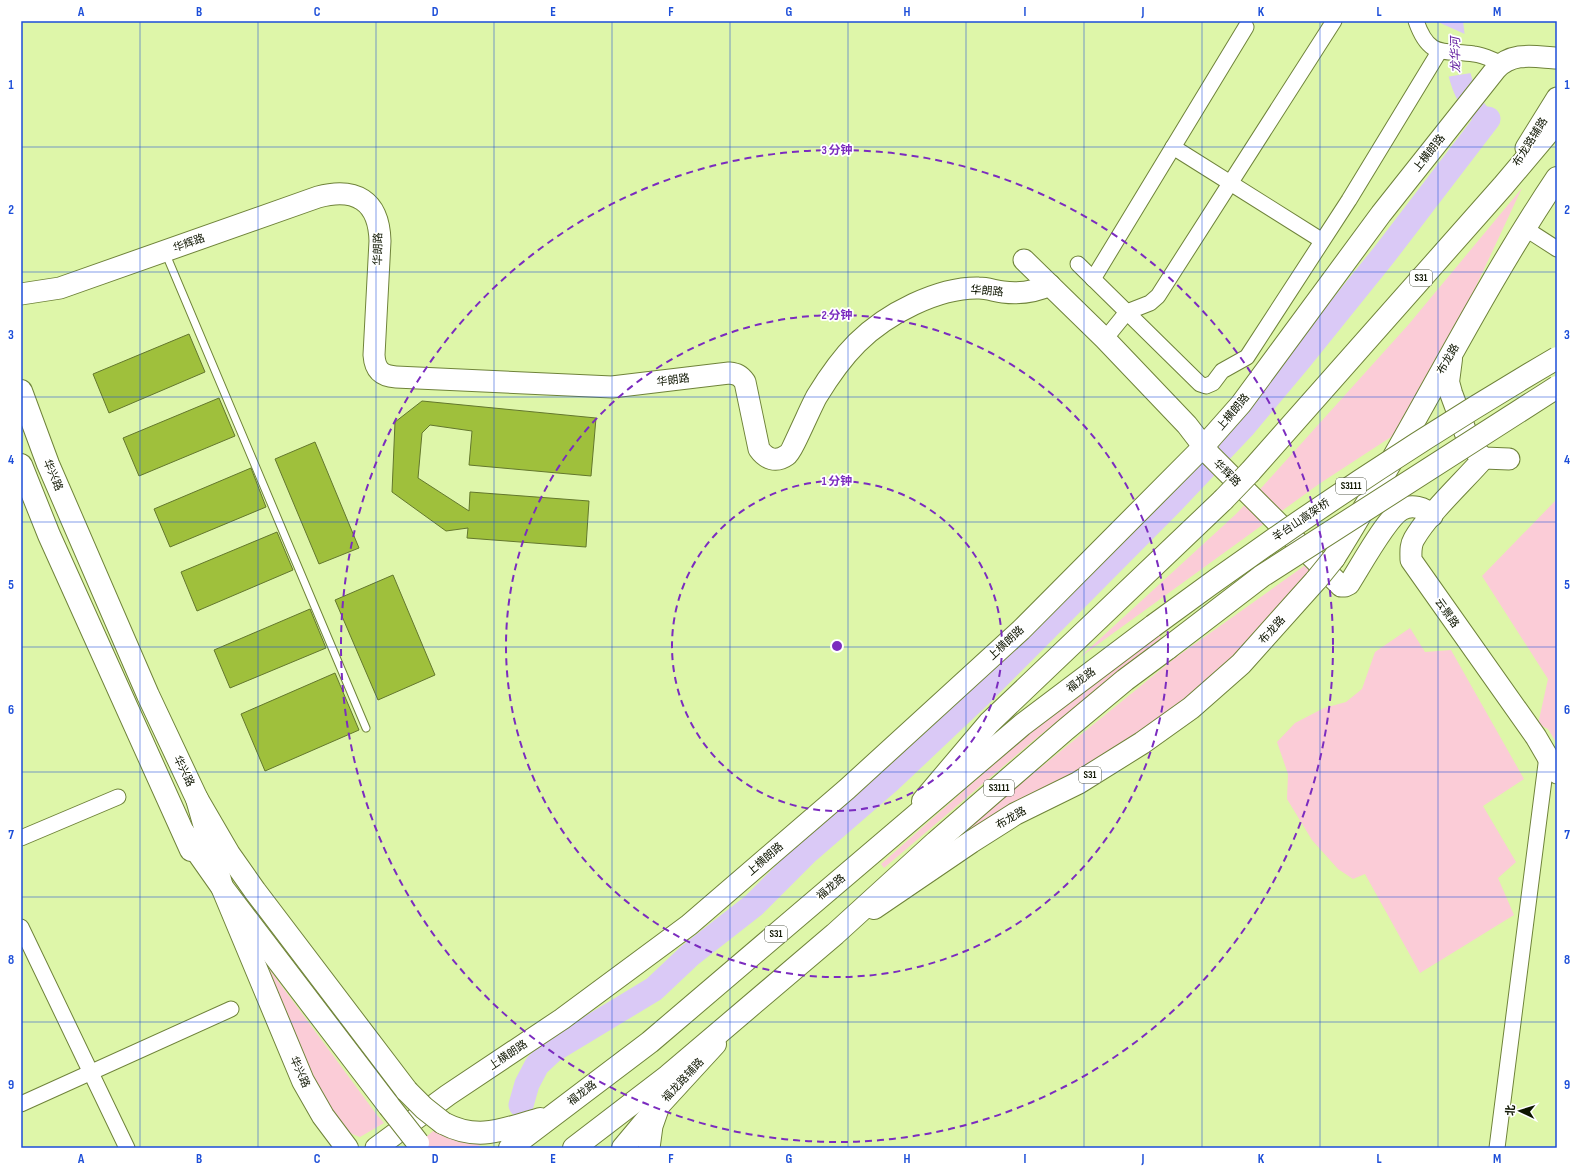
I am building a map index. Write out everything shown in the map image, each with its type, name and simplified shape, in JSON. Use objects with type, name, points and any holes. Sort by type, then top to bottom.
[{"type":"main road","name":"S31","points":[[902,827],[989,723],[1223,500],[1250,472],[1503,186],[1557,122]]},
{"type":"main road","name":"布龙路","points":[[835,934],[1015,814],[1078,783],[1142,743],[1191,708],[1241,664],[1317,580],[1334,558],[1358,519],[1452,354],[1556,181]]},
{"type":"main road","points":[[1452,354],[1448,382],[1468,439]]},
{"type":"main road","name":"羊台山高架桥","points":[[1153,626],[1250,554],[1368,474],[1475,406],[1557,358]]},
{"type":"main road","name":"S3111","points":[[835,934],[936,842],[1107,695],[1262,576],[1557,387]]},
{"type":"main road","name":"华兴路","points":[[21,391],[48,464],[122,637],[197,799],[222,887],[303,1081],[323,1116],[347,1148]]},
{"type":"main road","points":[[1405,436],[1417,430],[1426,429],[1452,432],[1468,439]]},
{"type":"main road","name":"华兴路","points":[[21,465],[49,535],[184,833],[291,1088],[314,1128],[330,1148]]},
{"type":"main road","name":"福龙路","points":[[510,1148],[650,1042],[1022,725],[1153,626]]},
{"type":"main road","points":[[197,799],[229,854],[255,891],[407,1091],[424,1108],[443,1123],[457,1130],[474,1134],[500,1131],[551,1116]]},
{"type":"main road","points":[[184,833],[222,887],[418,1146]]},
{"type":"main road","name":"S31","points":[[574,1148],[668,1076],[835,934]]},
{"type":"main road","name":"福龙路辅路","points":[[623,1148],[659,1105],[694,1070],[744,1012]]},
{"type":"street","points":[[1105,338],[1127,312],[1154,300],[1334,21]]},
{"type":"street","points":[[1416,21],[1425,40],[1439,52],[1473,54],[1501,63],[1518,56],[1553,60]]},
{"type":"street","points":[[1093,279],[1246,27]]},
{"type":"street","points":[[1078,264],[1200,384],[1206,386],[1213,383],[1222,371],[1247,357],[1321,240],[1349,200],[1439,52]]},
{"type":"street","name":"上横朗路","points":[[376,1148],[448,1094],[597,995],[689,925],[847,789],[1210,455],[1241,404],[1372,226],[1501,63]]},
{"type":"street","name":"布龙路辅路","points":[[1503,186],[1557,98]]},
{"type":"street","points":[[1173,147],[1321,240]]},
{"type":"street","name":"华朗路","points":[[318,197],[332,193],[350,194],[362,200],[376,217],[380,231],[380,241],[374,355],[376,368],[384,375],[396,377],[612,387],[728,372],[740,376],[745,382],[759,449],[764,456],[772,460],[778,460],[788,455],[817,397],[857,343],[898,313],[933,296],[955,290],[980,288],[1018,293],[1038,290],[1050,285]]},
{"type":"street","name":"华辉路","points":[[25,298],[60,288],[165,252],[318,197]]},
{"type":"street","points":[[1526,229],[1557,249]]},
{"type":"street","name":"华辉路","points":[[1024,260],[1105,338],[1187,425],[1210,455],[1340,586],[1349,584],[1386,526],[1399,511],[1408,508],[1419,508],[1432,516]]},
{"type":"street","points":[[1468,439],[1474,450],[1484,458],[1509,459]]},
{"type":"street","name":"云景路","points":[[1484,458],[1432,516],[1414,539],[1410,549],[1411,560],[1536,737],[1552,765]]},
{"type":"street","points":[[1498,1148],[1552,765]]},
{"type":"street","points":[[21,838],[118,797]]},
{"type":"street","points":[[21,927],[127,1148]]},
{"type":"street","points":[[21,1104],[231,1009]]},
{"type":"street","points":[[649,1148],[652,1126],[659,1105]]},
{"type":"lane","points":[[165,252],[366,728]]},
{"type":"shaded area","points":[[1522,188],[1449,344],[1417,420],[1319,484],[1079,658],[1236,514],[1263,486],[1409,324]]},
{"type":"shaded area","points":[[1557,499],[1557,744],[1548,729],[1538,724],[1548,679],[1482,576]]},
{"type":"shaded area","points":[[1328,549],[1235,657],[1175,710],[921,869],[992,807],[1175,658]]},
{"type":"shaded area","points":[[1410,628],[1425,652],[1451,650],[1524,779],[1483,806],[1516,862],[1498,878],[1514,915],[1420,973],[1365,874],[1353,879],[1338,869],[1312,840],[1287,799],[1288,774],[1277,742],[1295,723],[1324,708],[1346,702],[1362,689],[1375,652]]},
{"type":"shaded area","points":[[1156,630],[1161,638],[1033,741],[884,868],[881,864],[1055,710]]},
{"type":"shaded area","points":[[261,958],[384,1123],[360,1137],[345,1129],[316,1089]]},
{"type":"shaded area","points":[[439,1126],[483,1143],[476,1148],[428,1148],[425,1138]]},
{"type":"water","name":"龙华河","points":[[1440,21],[1463,21],[1468,62],[1475,86],[1488,108],[1499,119],[1492,134],[1477,124],[1467,114],[1453,90],[1446,63]]},
{"type":"pier","points":[[1438,22],[1467,35],[1471,73],[1446,77]]},
{"type":"building","points":[[189,334],[205,372],[109,413],[93,374]]},
{"type":"building","points":[[219,398],[235,436],[139,476],[123,438]]},
{"type":"building","points":[[422,401],[596,418],[591,476],[469,465],[472,431],[430,425],[422,433],[418,478],[469,511],[470,492],[589,501],[586,547],[467,538],[468,528],[446,531],[392,492],[395,422]]},
{"type":"building","points":[[315,442],[359,548],[319,564],[275,459]]},
{"type":"building","points":[[251,468],[266,507],[170,547],[154,509]]},
{"type":"building","points":[[277,532],[293,570],[197,611],[181,572]]},
{"type":"building","points":[[393,575],[435,675],[378,700],[335,600]]},
{"type":"building","points":[[310,609],[326,648],[230,688],[214,650]]},
{"type":"building","points":[[335,673],[359,730],[265,771],[241,714]]},
{"type":"waterway","points":[[521,1105],[527,1084],[537,1065],[553,1050],[654,989],[690,955],[754,905],[808,851],[890,780],[979,696],[1169,505],[1243,427],[1300,359],[1383,256],[1488,119]]}]
